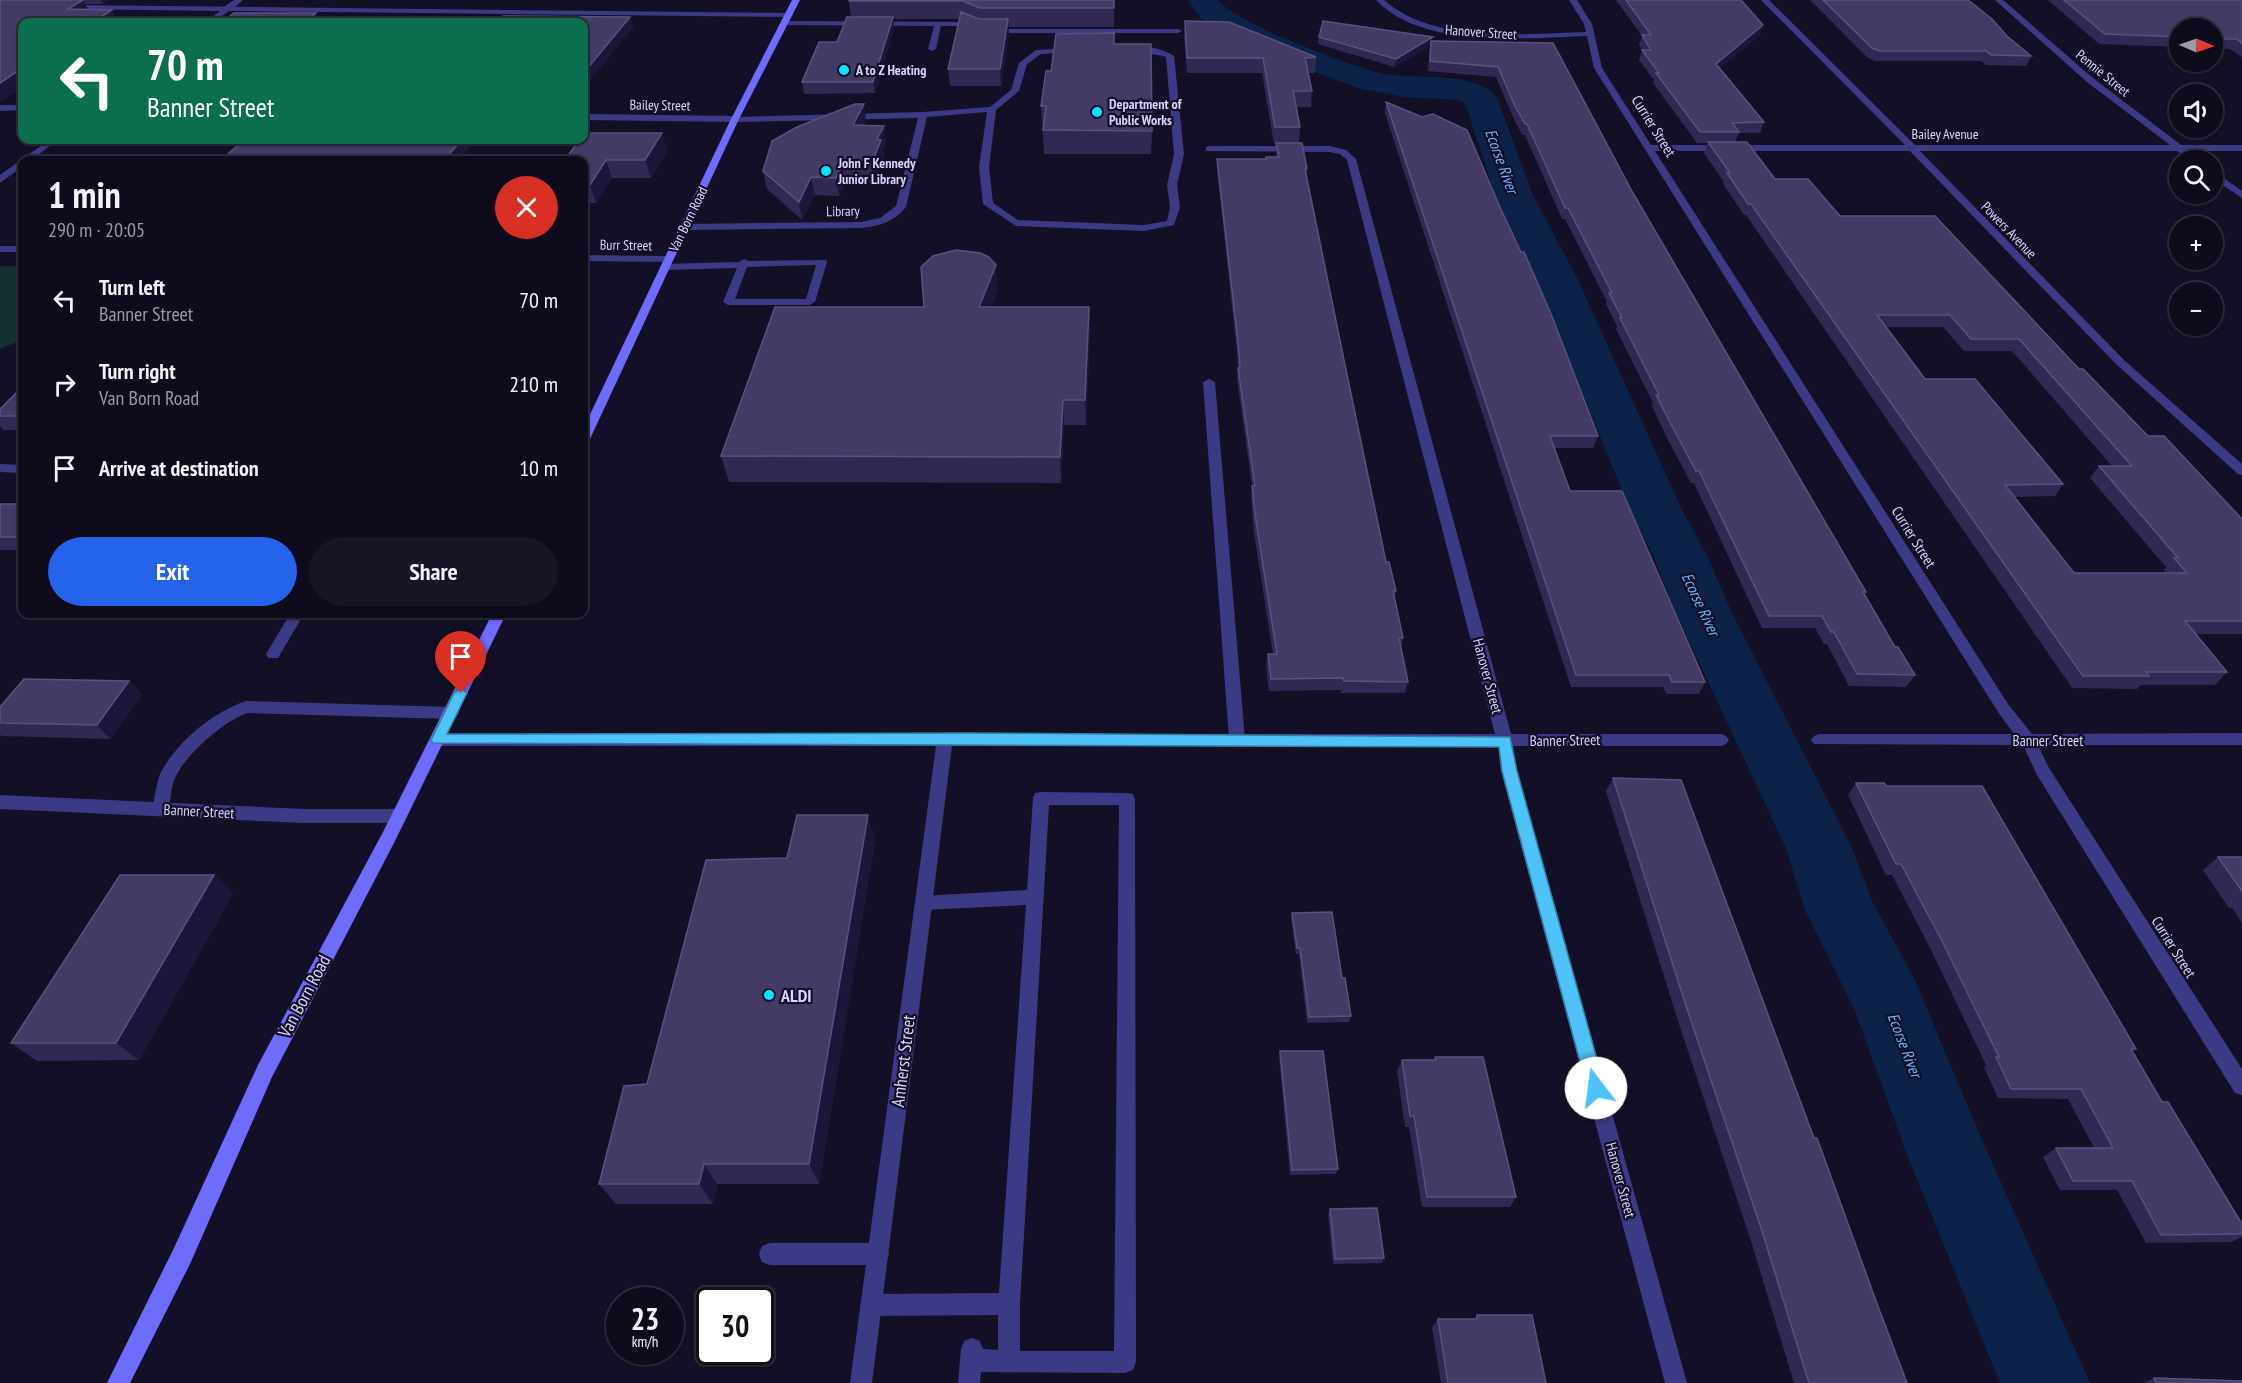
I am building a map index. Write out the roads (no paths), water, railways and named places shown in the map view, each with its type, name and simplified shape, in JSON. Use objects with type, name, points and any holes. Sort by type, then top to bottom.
[{"type":"main road","name":"Van Born Road","points":[[588,430],[666,263],[796,0]]},
{"type":"main road","name":"Van Born Road","points":[[118,1383],[182,1256],[265,1071],[438,740],[497,618]]},
{"type":"street","points":[[215,18],[239,0]]},
{"type":"street","name":"Hanover Street","points":[[1380,0],[1397,15],[1445,30],[1491,35],[1591,34]]},
{"type":"street","name":"Currier Street","points":[[1573,0],[1588,24],[1598,68],[2002,708],[2028,740],[2043,771],[2242,1086]]},
{"type":"street","name":"Powers Avenue","points":[[1765,0],[2120,362],[2242,471]]},
{"type":"street","name":"Pennie Street","points":[[1999,0],[2090,80],[2181,150]]},
{"type":"street","points":[[60,7],[789,15]]},
{"type":"street","points":[[784,23],[967,24],[980,31],[1178,31]]},
{"type":"street","points":[[932,49],[938,24]]},
{"type":"street","points":[[1089,50],[1039,52],[1023,63],[1015,91],[992,109],[984,167],[988,204],[1016,223],[1144,228],[1172,223],[1174,207],[1172,185],[1179,154],[1170,56],[1156,50],[1122,50]]},
{"type":"street","points":[[0,108],[18,108]]},
{"type":"street","name":"Bailey Street","points":[[588,117],[736,119],[923,115],[992,109]]},
{"type":"street","name":"Library","points":[[684,227],[880,223],[896,214],[901,207],[923,115]]},
{"type":"street","points":[[32,156],[49,144]]},
{"type":"street","name":"Hanover Street","points":[[1209,148],[1323,149],[1343,152],[1351,159],[1505,741],[1509,771],[1676,1383]]},
{"type":"street","name":"Bailey Avenue","points":[[1648,148],[2242,148]]},
{"type":"street","points":[[0,180],[18,166]]},
{"type":"street","points":[[2223,181],[2242,195]]},
{"type":"street","points":[[0,249],[18,249]]},
{"type":"street","name":"Burr Street","points":[[588,258],[666,263],[744,262],[822,262],[810,302],[728,302],[744,262]]},
{"type":"street","points":[[1209,382],[1237,739]]},
{"type":"street","points":[[0,468],[18,469]]},
{"type":"street","points":[[273,654],[295,618]]},
{"type":"street","points":[[159,809],[168,775],[199,736],[227,714],[246,707],[451,712]]},
{"type":"street","name":"Banner Street","points":[[438,740],[945,738],[1721,740]]},
{"type":"street","name":"Amherst Street","points":[[861,1383],[945,738]]},
{"type":"street","name":"Banner Street","points":[[1819,740],[2242,739]]},
{"type":"street","points":[[969,1383],[972,1355],[1009,1362],[1125,1362],[1127,799],[1041,798],[1009,1304],[1009,1362]]},
{"type":"street","name":"Banner Street","points":[[0,802],[304,816],[399,816]]},
{"type":"street","points":[[924,903],[1035,897]]},
{"type":"street","points":[[770,1254],[878,1254]]},
{"type":"street","points":[[871,1305],[1009,1304]]},
{"type":"waterway","name":"Ecorse River","points":[[1203,0],[1212,12],[1237,27],[1288,51],[1373,82],[1405,87],[1462,90],[1480,98],[1514,195],[1557,280],[1657,512],[1681,557],[1703,611],[1818,846],[1841,912],[1889,1004],[1948,1157],[2045,1383]]},
{"type":"place","name":"A to Z Heating","points":[[844,70]]},
{"type":"place","name":"Department of Public Works","points":[[1097,112]]},
{"type":"place","name":"John F Kennedy Junior Library","points":[[826,171]]},
{"type":"place","name":"ALDI","points":[[769,995]]}]
